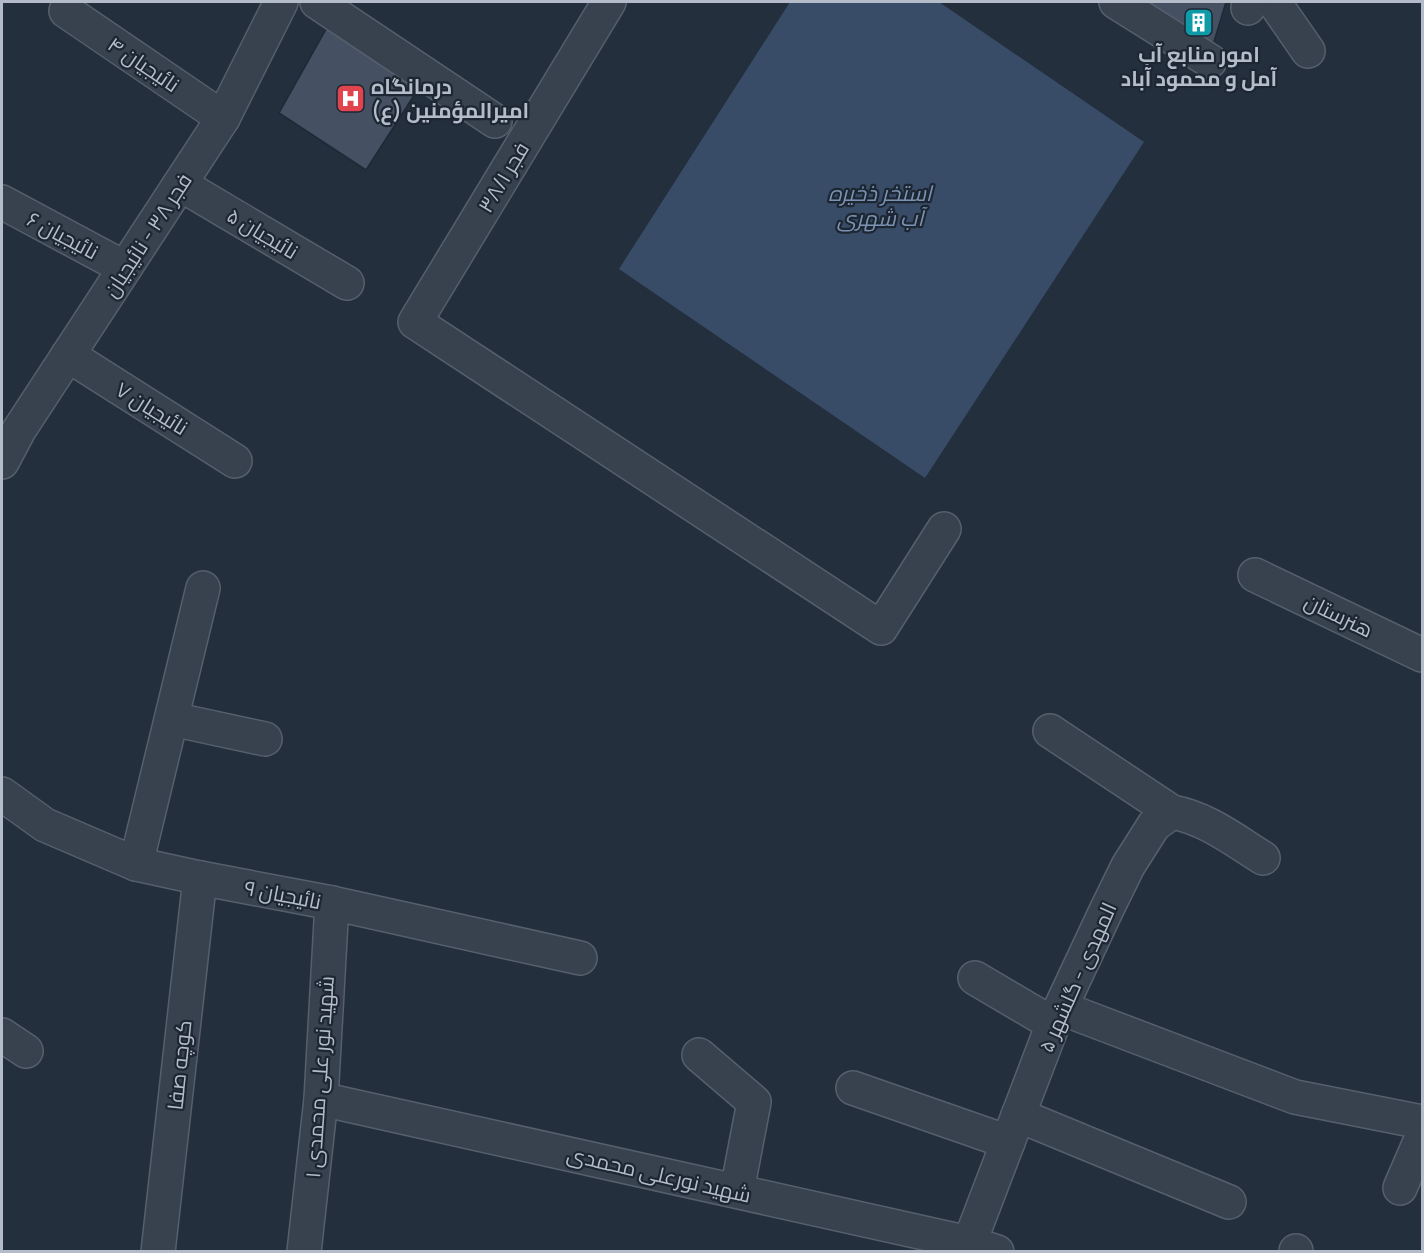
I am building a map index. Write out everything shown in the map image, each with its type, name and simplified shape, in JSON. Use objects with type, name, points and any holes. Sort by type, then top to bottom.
[{"type":"street","name":"فجر ۳۸ - نائیجیان","points":[[2,462],[10,425],[68,355],[223,118],[281,2]]},
{"type":"street","points":[[317,2],[495,121]]},
{"type":"street","name":"فجر ۳۸/۱","points":[[609,2],[415,322],[881,628],[944,530]]},
{"type":"street","points":[[1116,2],[1210,61]]},
{"type":"street","points":[[1258,4],[1308,51]]},
{"type":"street","name":"نائیجیان ۴","points":[[66,10],[223,118]]},
{"type":"street","name":"نائیجیان ۵","points":[[180,183],[347,283]]},
{"type":"street","name":"نائیجیان ۶","points":[[2,202],[125,268]]},
{"type":"street","name":"نائیجیان ۷","points":[[68,355],[235,461]]},
{"type":"street","name":"هنرستان","points":[[1256,575],[1422,655]]},
{"type":"street","points":[[136,864],[203,588]]},
{"type":"street","points":[[172,719],[264,740]]},
{"type":"street","points":[[1050,731],[1172,812],[1191,815],[1263,858]]},
{"type":"street","name":"نائیجیان ۹","points":[[2,794],[45,825],[136,864],[332,903],[580,958]]},
{"type":"street","name":"المهدی - گلشهر ۵","points":[[977,1249],[1013,1129],[1057,1016],[1128,866],[1154,825],[1172,812]]},
{"type":"street","name":"کوچه صفا","points":[[158,1251],[200,878]]},
{"type":"street","name":"شهید نور علی محمدی ۱","points":[[304,1251],[321,1099],[332,903]]},
{"type":"street","points":[[975,978],[1057,1016],[1295,1097],[1422,1122]]},
{"type":"street","points":[[699,1055],[753,1102],[737,1191]]},
{"type":"street","points":[[853,1088],[1013,1129],[1229,1202]]},
{"type":"street","name":"شهید نورعلی محمدی","points":[[321,1099],[737,1191],[977,1249]]},
{"type":"street","points":[[1400,1188],[1422,1137]]},
{"type":"water","name":"استخر ذخیره آب شهری","points":[[790,2],[939,2],[1144,142],[925,478],[619,269]]},
{"type":"building","name":"امور منابع آب آمل و محمود آباد","points":[[1143,2],[1226,2],[1213,45]]},
{"type":"building","name":"درمانگاه امیرالمؤمنین (ع)","points":[[329,24],[422,83],[366,170],[279,113]]},
{"type":"place","name":"امور منابع آب آمل و محمود آباد","points":[[1199,23]]},
{"type":"place","name":"درمانگاه امیرالمؤمنین (ع)","points":[[350,98]]}]
